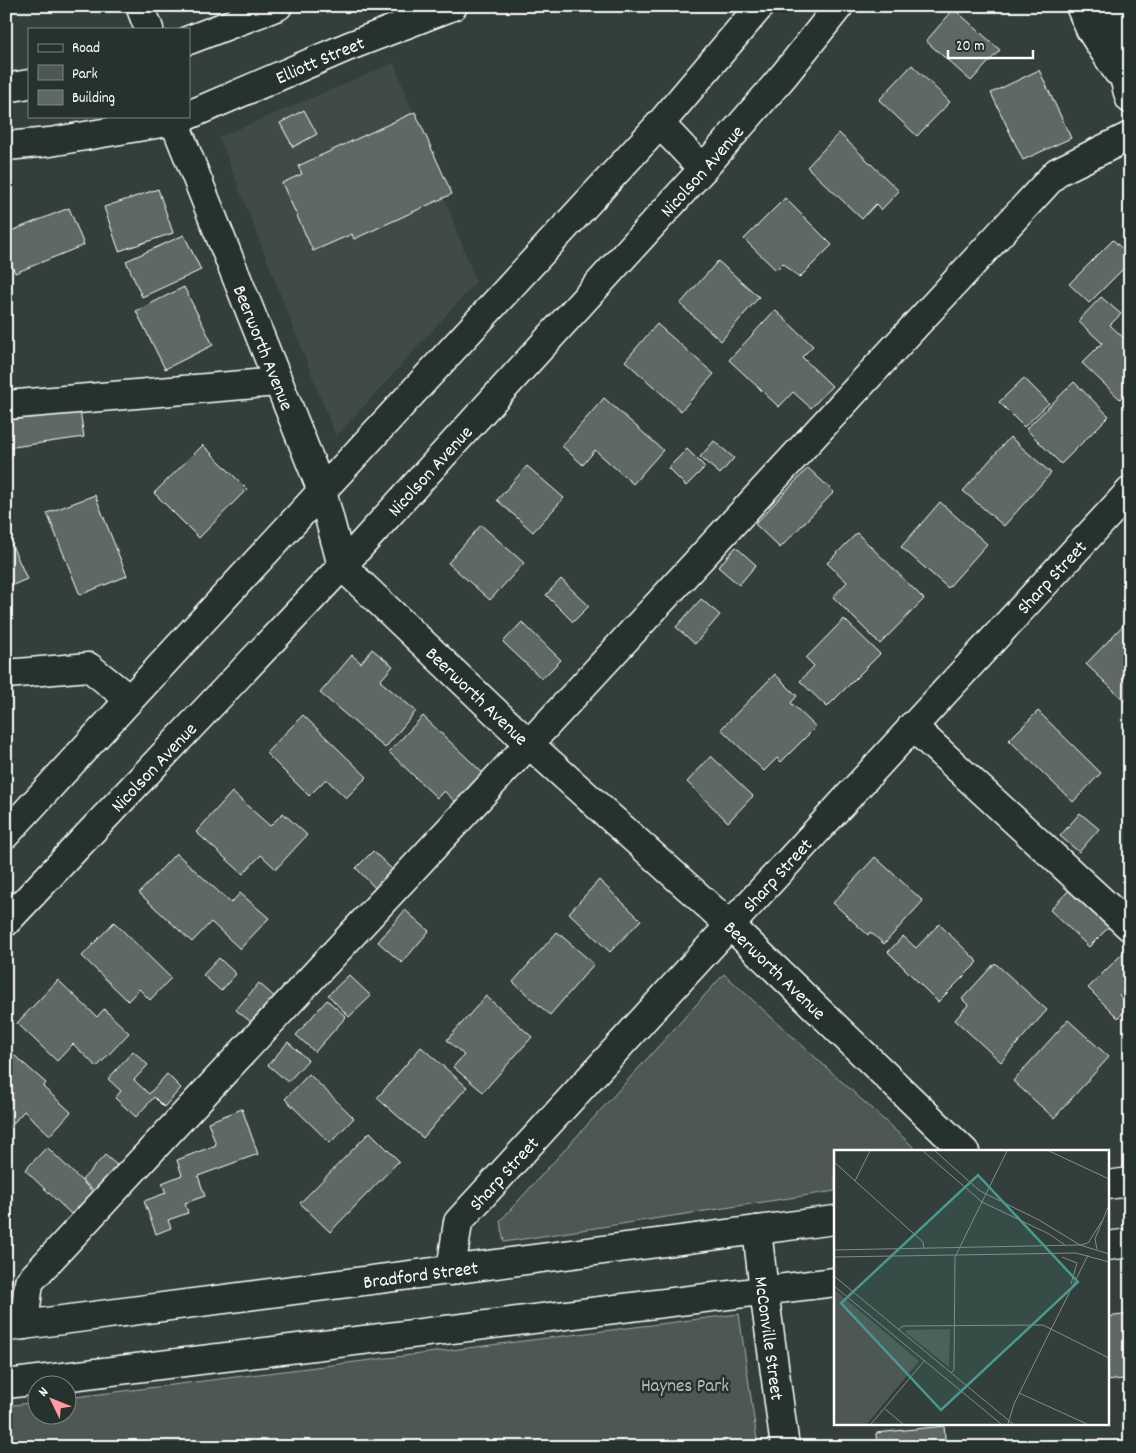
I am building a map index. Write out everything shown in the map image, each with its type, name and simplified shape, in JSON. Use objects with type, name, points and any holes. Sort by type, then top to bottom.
[{"type":"street","points":[[140,6],[149,28]]},
{"type":"street","points":[[190,40],[278,6]]},
{"type":"street","name":"Elliott Street","points":[[190,113],[346,47],[453,6]]},
{"type":"street","points":[[6,834],[660,124],[760,6]]},
{"type":"street","name":"Nicolson Avenue","points":[[6,922],[342,566],[703,169],[785,74],[839,6]]},
{"type":"street","points":[[785,74],[858,6]]},
{"type":"street","points":[[1080,6],[1090,30],[1126,90]]},
{"type":"street","points":[[1117,12],[1126,90]]},
{"type":"street","points":[[6,88],[28,84]]},
{"type":"street","name":"Elliott Street","points":[[6,146],[50,142],[175,118]]},
{"type":"street","name":"Beerworth Avenue","points":[[180,118],[278,382],[322,491],[342,566],[529,744],[730,926],[963,1150]]},
{"type":"street","points":[[660,124],[703,169]]},
{"type":"street","points":[[15,1326],[29,1282],[1057,172],[1130,136]]},
{"type":"street","points":[[6,405],[278,382]]},
{"type":"street","name":"Sharp Street","points":[[451,1271],[458,1222],[1130,491]]},
{"type":"street","points":[[6,674],[89,667],[129,699]]},
{"type":"street","points":[[912,726],[1126,917]]},
{"type":"street","points":[[1108,1185],[1130,1182]]},
{"type":"street","name":"Bradford Street","points":[[15,1326],[834,1220]]},
{"type":"street","name":"McConville Street","points":[[758,1230],[764,1291],[785,1447]]},
{"type":"street","points":[[1108,1246],[1130,1243]]},
{"type":"street","points":[[6,1384],[834,1282]]},
{"type":"shaded area","points":[[394,63],[476,282],[336,437],[219,137]]},
{"type":"green space","points":[[724,974],[917,1150],[834,1150],[834,1191],[504,1242],[500,1221]]},
{"type":"green space","name":"Haynes Park","points":[[739,1314],[758,1447],[6,1447],[6,1406],[28,1403],[28,1426],[78,1426],[78,1397]]},
{"type":"building","points":[[954,9],[1000,50],[971,81],[926,41]]},
{"type":"building","points":[[912,65],[950,102],[917,136],[879,100]]},
{"type":"building","points":[[1039,70],[1071,138],[1023,160],[991,93]]},
{"type":"building","points":[[304,110],[317,134],[293,147],[280,123]]},
{"type":"building","points":[[415,112],[452,194],[354,239],[352,234],[313,251],[282,183],[302,174],[298,166]]},
{"type":"building","points":[[839,133],[899,191],[881,210],[876,204],[862,219],[807,167]]},
{"type":"building","points":[[158,189],[173,233],[119,251],[104,207]]},
{"type":"building","points":[[785,198],[832,245],[799,278],[783,263],[776,270],[744,239]]},
{"type":"building","points":[[69,208],[84,245],[15,273],[6,252],[6,233]]},
{"type":"building","points":[[184,235],[201,270],[142,297],[126,261]]},
{"type":"building","points":[[1113,240],[1130,256],[1130,262],[1089,303],[1069,284]]},
{"type":"building","points":[[718,261],[759,297],[721,341],[680,304]]},
{"type":"building","points":[[184,287],[213,345],[165,369],[136,311]]},
{"type":"building","points":[[1101,297],[1121,314],[1110,325],[1130,344],[1130,388],[1120,399],[1082,363],[1102,343],[1078,321]]},
{"type":"building","points":[[775,310],[813,346],[802,357],[832,386],[811,408],[793,392],[779,407],[729,360]]},
{"type":"building","points":[[657,324],[714,374],[681,411],[625,361]]},
{"type":"building","points":[[1024,378],[1049,403],[1024,427],[999,402]]},
{"type":"building","points":[[1074,382],[1109,416],[1061,464],[1026,429]]},
{"type":"building","points":[[604,398],[663,450],[633,484],[595,450],[583,465],[562,446]]},
{"type":"building","points":[[80,410],[84,437],[6,448],[6,421]]},
{"type":"building","points":[[1010,437],[1051,473],[1004,526],[963,491]]},
{"type":"building","points":[[714,441],[734,458],[720,474],[700,457]]},
{"type":"building","points":[[203,445],[247,489],[199,538],[154,493]]},
{"type":"building","points":[[687,449],[705,467],[686,486],[668,468]]},
{"type":"building","points":[[527,466],[564,498],[533,532],[497,500]]},
{"type":"building","points":[[808,468],[834,492],[780,548],[755,524]]},
{"type":"building","points":[[95,495],[127,576],[80,595],[47,513]]},
{"type":"building","points":[[940,502],[987,544],[948,588],[901,547]]},
{"type":"building","points":[[481,525],[524,563],[490,600],[448,563]]},
{"type":"building","points":[[6,532],[27,579],[6,588]]},
{"type":"building","points":[[857,533],[924,599],[880,644],[833,597],[847,582],[827,563]]},
{"type":"building","points":[[736,547],[756,565],[739,585],[718,567]]},
{"type":"building","points":[[561,579],[589,606],[573,622],[546,595]]},
{"type":"building","points":[[701,599],[720,615],[695,644],[676,627]]},
{"type":"building","points":[[1130,618],[1130,706],[1086,664]]},
{"type":"building","points":[[844,619],[880,654],[827,707],[800,681],[814,666],[806,658]]},
{"type":"building","points":[[522,622],[561,660],[542,679],[503,642]]},
{"type":"building","points":[[372,649],[393,666],[380,681],[416,711],[385,748],[320,693],[352,655],[361,663]]},
{"type":"building","points":[[775,674],[797,696],[791,703],[816,727],[781,762],[777,758],[764,771],[721,729]]},
{"type":"building","points":[[1038,711],[1101,773],[1073,802],[1009,740]]},
{"type":"building","points":[[303,715],[367,777],[346,798],[326,779],[309,796],[266,753]]},
{"type":"building","points":[[423,716],[488,778],[460,806],[444,791],[437,798],[389,752]]},
{"type":"building","points":[[711,756],[753,796],[728,822],[687,782]]},
{"type":"building","points":[[232,792],[270,826],[283,813],[307,835],[276,869],[261,855],[243,874],[196,832]]},
{"type":"building","points":[[1080,813],[1099,829],[1079,852],[1060,836]]},
{"type":"building","points":[[373,851],[395,872],[377,890],[356,868]]},
{"type":"building","points":[[176,853],[231,903],[240,893],[269,918],[240,949],[211,922],[192,942],[139,893]]},
{"type":"building","points":[[875,857],[923,901],[884,944],[870,932],[868,935],[833,903]]},
{"type":"building","points":[[599,880],[641,920],[610,952],[569,913]]},
{"type":"building","points":[[1074,885],[1113,923],[1089,947],[1050,910]]},
{"type":"building","points":[[405,910],[429,931],[402,963],[378,942]]},
{"type":"building","points":[[114,922],[171,978],[150,1000],[139,989],[128,1001],[82,956]]},
{"type":"building","points":[[939,924],[978,962],[938,1002],[888,952],[903,936],[916,948]]},
{"type":"building","points":[[557,932],[594,964],[550,1015],[513,982]]},
{"type":"building","points":[[1128,948],[1130,950],[1130,985],[1119,995],[1130,1006],[1118,1018],[1088,988]]},
{"type":"building","points":[[219,958],[236,974],[221,991],[203,975]]},
{"type":"building","points":[[995,963],[1047,1010],[1001,1062],[955,1020],[968,1005],[962,999]]},
{"type":"building","points":[[349,975],[371,996],[349,1017],[328,995]]},
{"type":"building","points":[[58,980],[97,1017],[104,1009],[129,1033],[97,1067],[73,1044],[57,1061],[17,1023]]},
{"type":"building","points":[[259,983],[278,1000],[256,1026],[236,1010]]},
{"type":"building","points":[[486,996],[532,1037],[483,1092],[453,1067],[464,1055],[447,1040]]},
{"type":"building","points":[[327,1000],[346,1017],[315,1052],[296,1035]]},
{"type":"building","points":[[1068,1020],[1109,1057],[1054,1118],[1013,1081]]},
{"type":"building","points":[[288,1042],[308,1060],[288,1082],[268,1065]]},
{"type":"building","points":[[421,1047],[467,1087],[423,1138],[377,1098]]},
{"type":"building","points":[[6,1048],[46,1083],[43,1087],[71,1112],[50,1135],[24,1111],[9,1128],[6,1125]]},
{"type":"building","points":[[133,1051],[148,1065],[134,1080],[149,1094],[167,1074],[181,1088],[164,1107],[154,1097],[136,1117],[115,1098],[121,1091],[108,1079]]},
{"type":"building","points":[[309,1074],[354,1118],[330,1143],[285,1099]]},
{"type":"building","points":[[242,1109],[258,1154],[198,1176],[205,1196],[185,1203],[188,1213],[168,1220],[171,1228],[156,1234],[144,1201],[166,1193],[162,1183],[182,1175],[177,1160],[216,1145],[208,1122]]},
{"type":"building","points":[[370,1132],[399,1161],[330,1232],[300,1203]]},
{"type":"building","points":[[47,1147],[93,1192],[71,1214],[25,1170]]},
{"type":"building","points":[[105,1155],[124,1171],[101,1197],[82,1180]]},
{"type":"building","points":[[1129,1314],[1130,1378],[1108,1381],[1108,1317]]},
{"type":"building","points":[[944,1426],[946,1447],[877,1447],[876,1433]]}]
